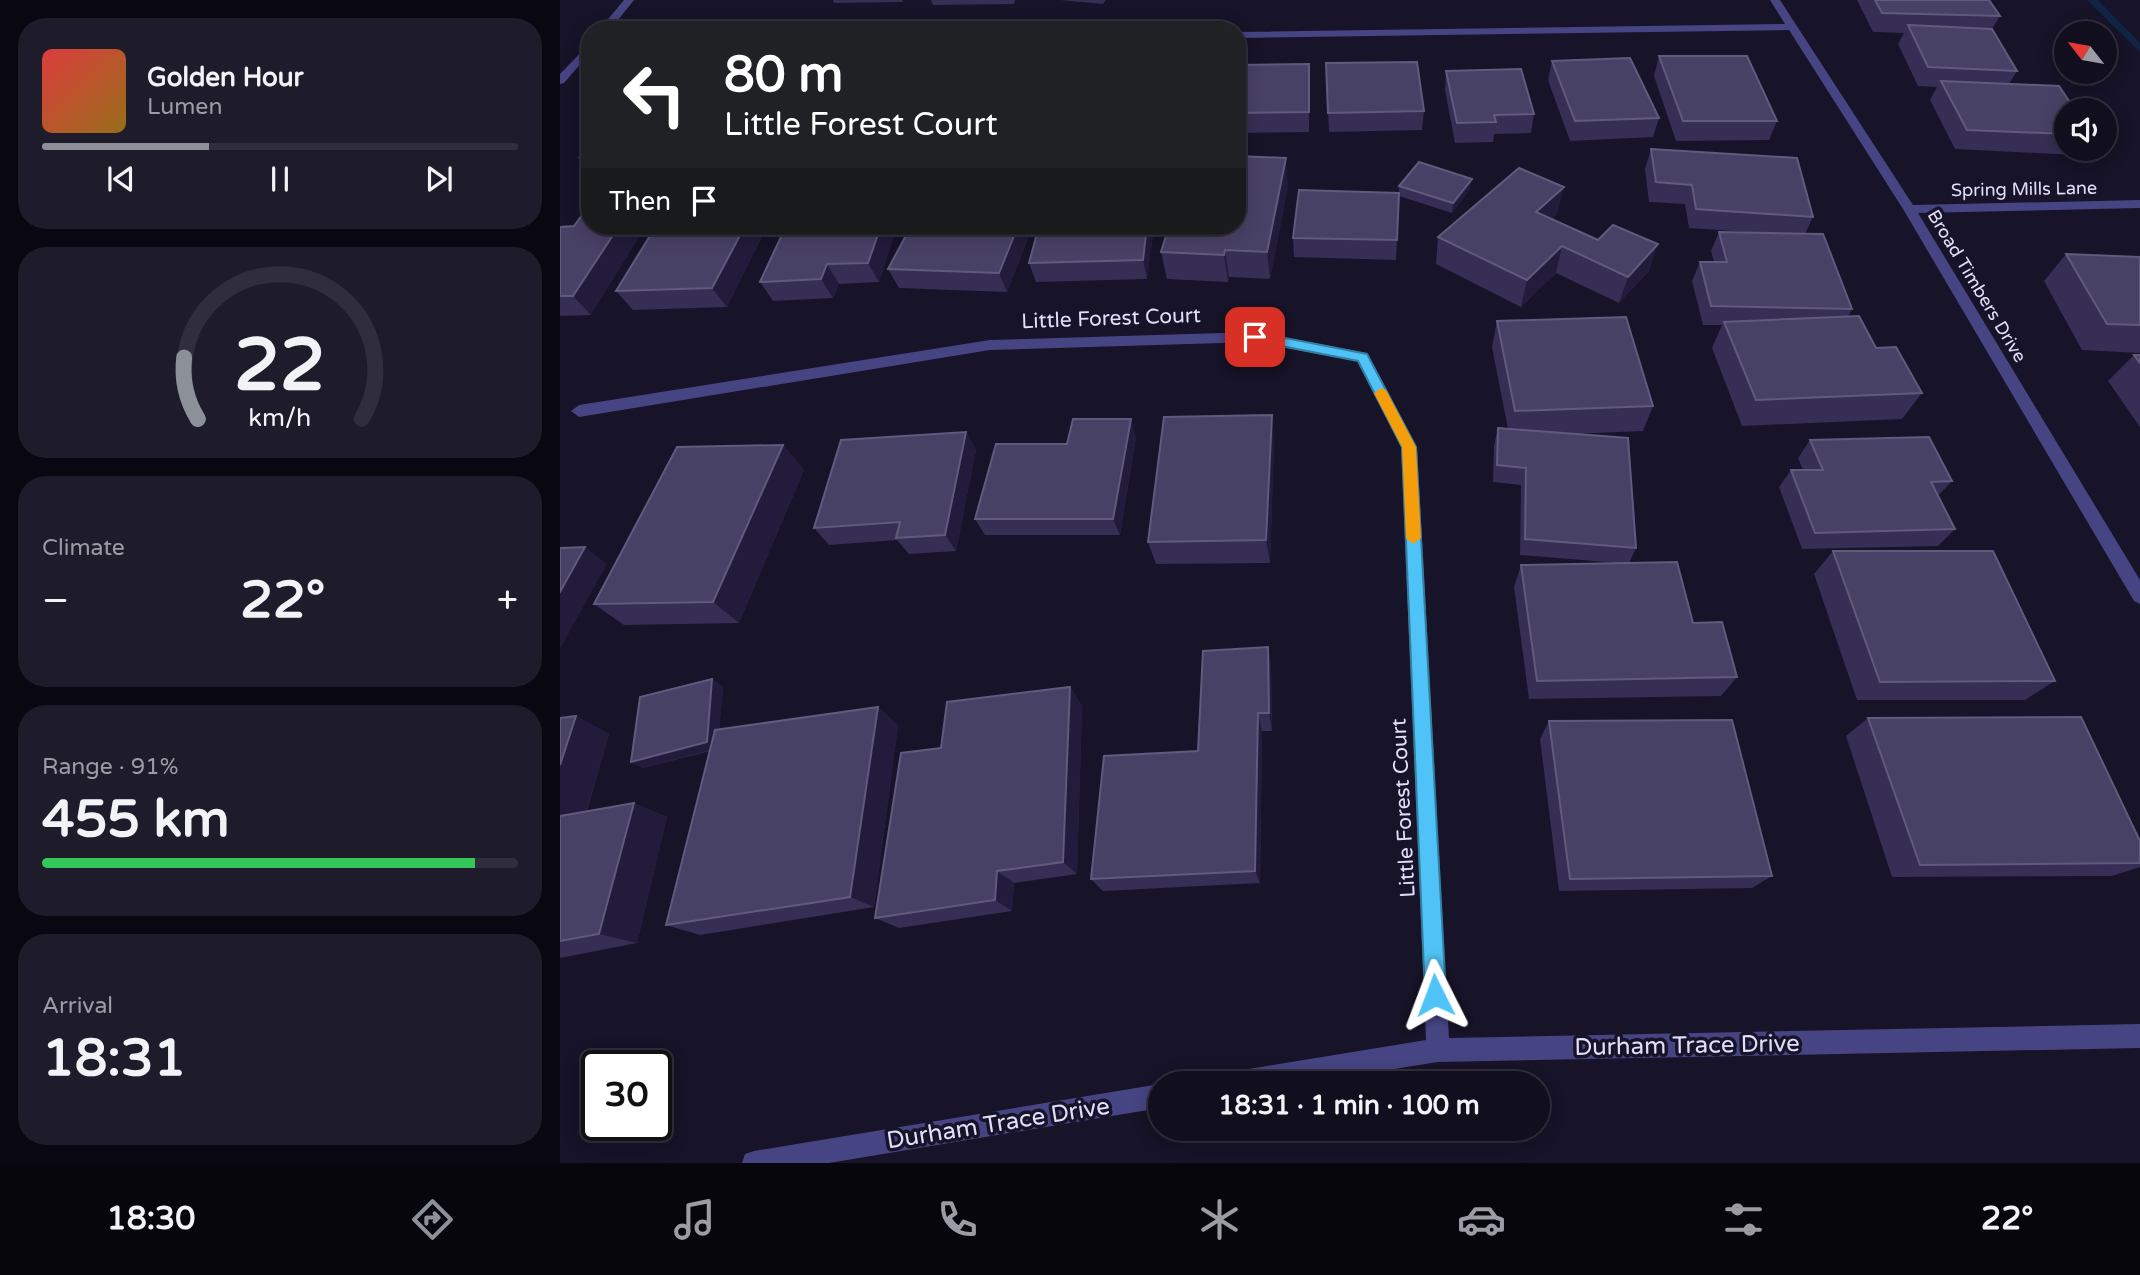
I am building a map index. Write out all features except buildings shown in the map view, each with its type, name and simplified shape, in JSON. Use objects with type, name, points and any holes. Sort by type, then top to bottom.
[{"type":"street","points":[[612,21],[629,0]]},
{"type":"street","name":"Broad Timbers Drive","points":[[1775,0],[1909,209],[2140,596]]},
{"type":"street","points":[[1246,35],[1791,27]]},
{"type":"street","points":[[560,81],[581,56]]},
{"type":"street","name":"Spring Mills Lane","points":[[1909,209],[2140,204]]},
{"type":"street","name":"Little Forest Court","points":[[579,411],[990,345],[1255,337],[1362,357],[1409,447],[1438,1050]]},
{"type":"street","name":"Durham Trace Drive","points":[[1309,1071],[1438,1050],[2140,1037]]},
{"type":"street","name":"Durham Trace Drive","points":[[754,1163],[1148,1098]]},
{"type":"waterway","points":[[2092,0],[2140,49]]},
{"type":"slow traffic","points":[[1381,393],[1409,447],[1413,538]]},
{"type":"route","points":[[1255,337],[1362,357],[1409,447],[1435,995]]}]
